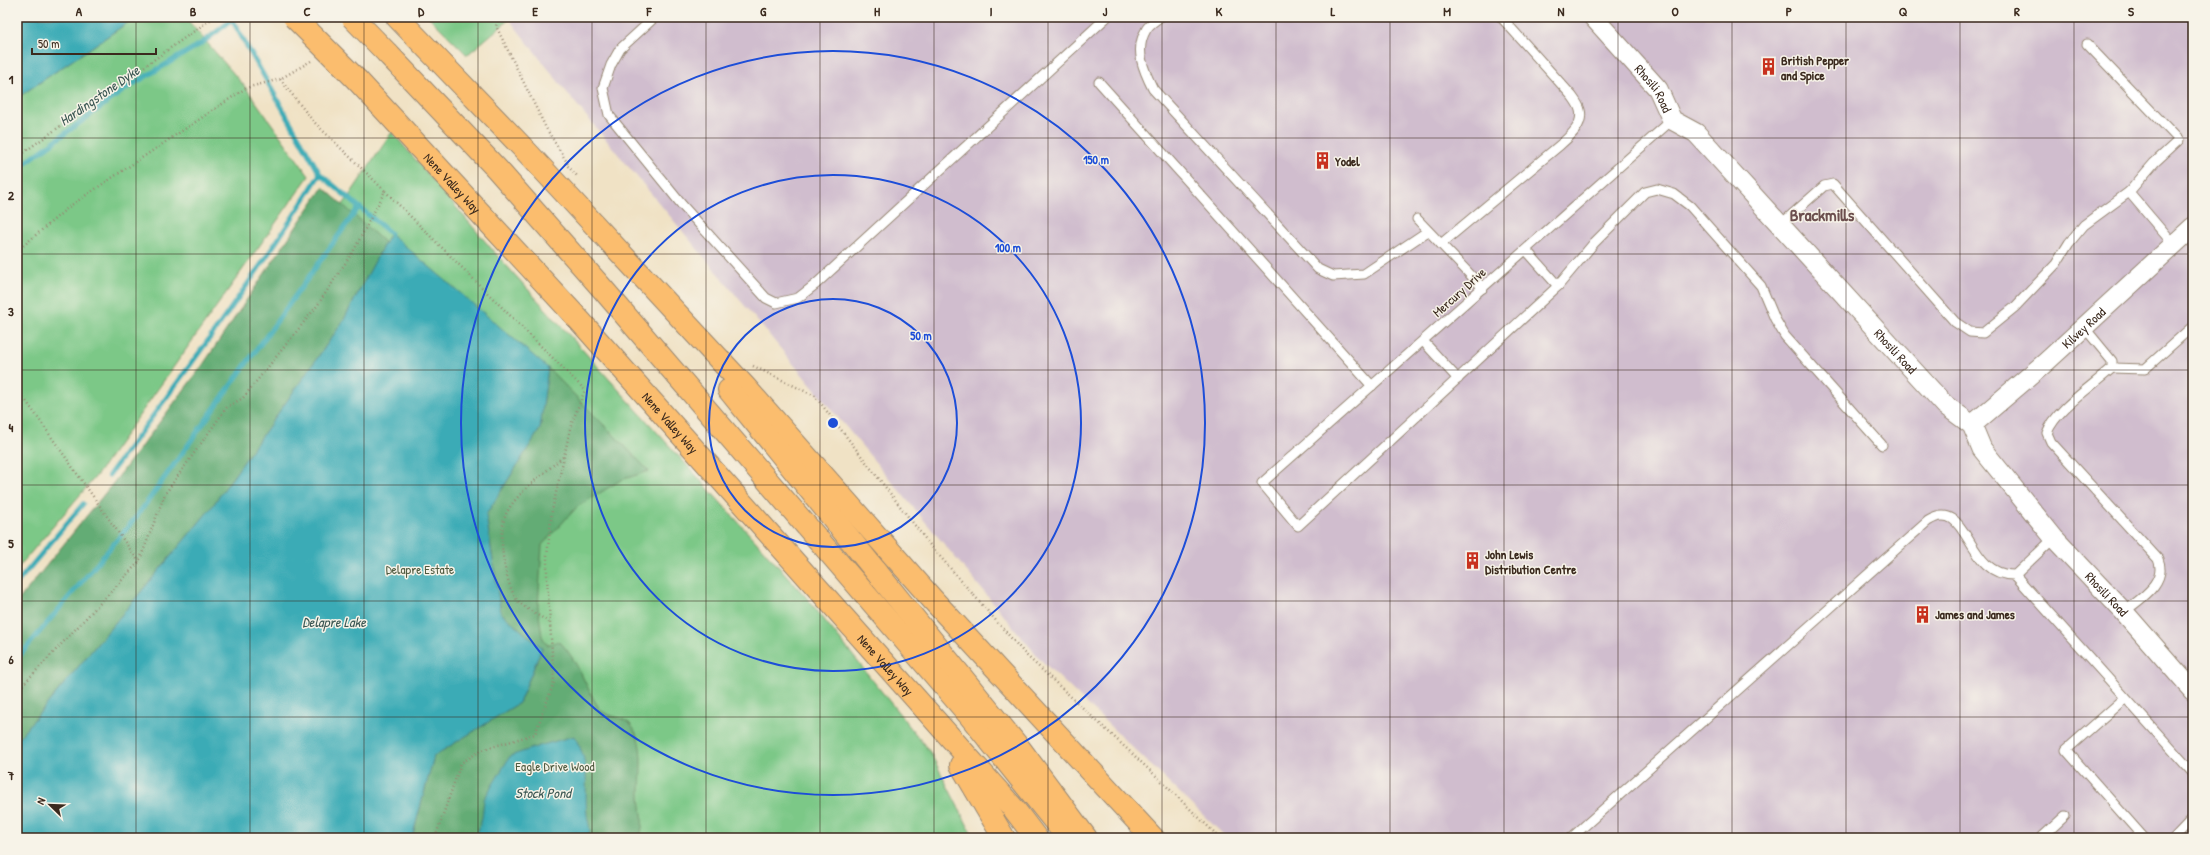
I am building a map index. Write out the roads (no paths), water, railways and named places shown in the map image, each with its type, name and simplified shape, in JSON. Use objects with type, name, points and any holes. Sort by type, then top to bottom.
[{"type":"highway","name":"Nene Valley Way","points":[[294,17],[358,82],[581,322],[802,568],[938,726],[1014,809],[1036,838]]},
{"type":"highway","points":[[352,17],[497,169],[601,287],[970,716],[1068,838]]},
{"type":"highway","points":[[397,17],[524,149],[629,264],[746,388],[933,600],[1153,838]]},
{"type":"highway","points":[[629,264],[1020,749],[1086,838]]},
{"type":"highway","points":[[938,726],[1004,838]]},
{"type":"street","name":"Rhosili Road","points":[[1593,17],[1658,89],[1672,120],[1696,134],[1945,405],[1972,425],[1982,450],[2054,538],[2188,682]]},
{"type":"street","name":"Kilvey Road","points":[[1972,425],[2084,327],[2193,227]]},
{"type":"lane","points":[[655,17],[620,49],[611,65],[604,88],[609,115],[682,205],[766,298],[776,303],[798,298],[816,284],[1107,17]]},
{"type":"lane","points":[[1160,17],[1146,29],[1142,42],[1140,58],[1144,71],[1153,89],[1318,269],[1333,276],[1364,274],[1428,231]]},
{"type":"lane","points":[[1441,244],[1560,145],[1570,136],[1579,123],[1580,111],[1572,96],[1501,17]]},
{"type":"lane","points":[[1780,225],[1824,186],[1833,184],[1955,322],[1970,332],[1983,333],[2015,307],[2056,264],[2069,243],[2084,225],[2129,192],[2154,163],[2179,140],[2088,44]]},
{"type":"lane","points":[[1099,82],[1372,386]]},
{"type":"lane","name":"Mercury Drive","points":[[1458,379],[1298,526],[1262,483],[1672,120]]},
{"type":"lane","points":[[1423,341],[1458,379],[1558,286],[1594,243],[1645,192],[1657,189],[1674,194],[1690,206],[1761,286],[1775,319],[1785,336],[1882,445]]},
{"type":"lane","points":[[2129,192],[2174,244]]},
{"type":"lane","points":[[1417,219],[1483,288]]},
{"type":"lane","points":[[1526,250],[1558,286]]},
{"type":"lane","points":[[2124,612],[2156,583],[2161,566],[2158,559],[2051,442],[2047,433],[2049,427],[2067,408],[2112,368],[2145,369],[2193,326]]},
{"type":"lane","points":[[2084,327],[2112,361],[2112,368]]},
{"type":"lane","points":[[1571,838],[1934,517],[1948,515],[1955,520],[1970,545],[1986,564],[2000,573],[2015,575],[2193,773]]},
{"type":"lane","points":[[2015,575],[2054,538]]},
{"type":"lane","points":[[2125,698],[2066,750],[2144,838]]},
{"type":"lane","points":[[2041,838],[2065,816]]},
{"type":"lane","points":[[2174,838],[2193,818]]},
{"type":"water","points":[[17,17],[136,17],[17,98]]},
{"type":"water","name":"Delapre Lake","points":[[390,233],[548,368],[540,429],[486,515],[501,613],[542,648],[519,703],[434,756],[412,838],[17,838],[17,740],[211,508],[342,323]]},
{"type":"water","name":"Stock Pond","points":[[574,736],[580,746],[585,765],[586,803],[590,829],[588,838],[476,838],[482,818],[484,799],[510,756]]},
{"type":"waterway","name":"Hardingstone Dyke","points":[[17,169],[128,87],[202,43],[236,17]]},
{"type":"waterway","points":[[232,20],[320,174],[390,233]]},
{"type":"waterway","points":[[109,475],[244,290],[320,174]]},
{"type":"waterway","points":[[17,659],[137,516],[359,207]]},
{"type":"waterway","points":[[17,583],[83,504]]},
{"type":"place","name":"British Pepper and Spice","points":[[1768,67]]},
{"type":"place","name":"Yodel","points":[[1322,161]]},
{"type":"place","name":"John Lewis Distribution Centre","points":[[1472,561]]},
{"type":"place","name":"James and James","points":[[1922,614]]},
{"type":"district","name":"Brackmills","points":[[1822,214]]},
{"type":"park label","name":"Delapre Estate","points":[[420,569]]},
{"type":"park label","name":"Eagle Drive Wood","points":[[555,766]]}]
